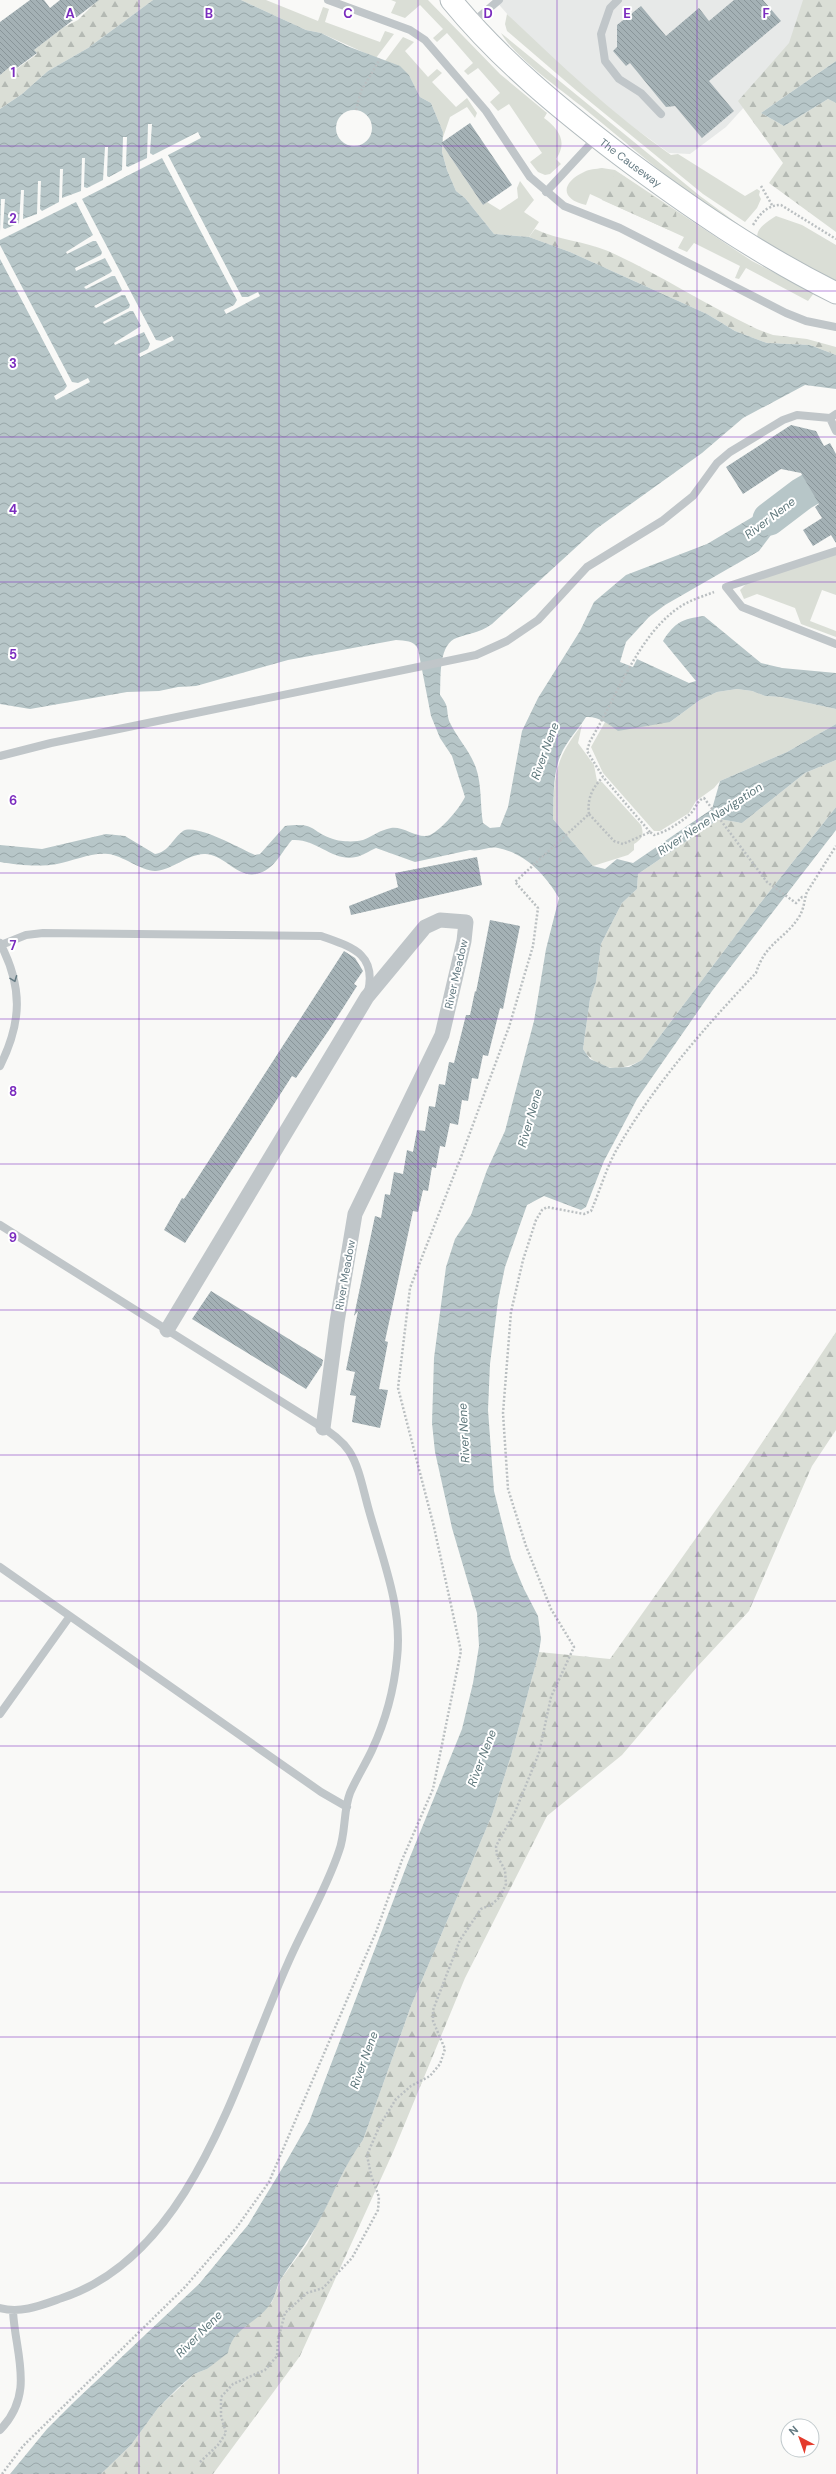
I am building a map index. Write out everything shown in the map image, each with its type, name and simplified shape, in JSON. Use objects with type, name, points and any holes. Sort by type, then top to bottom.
[{"type":"street","name":"The Causeway","points":[[451,0],[471,24],[511,66],[597,137],[689,206],[742,242],[836,293]]},
{"type":"street","name":"River Meadow","points":[[167,1330],[367,997],[425,928],[440,920],[466,922],[464,941],[442,1035],[355,1214],[337,1322],[323,1428]]},
{"type":"lane","points":[[328,0],[410,30],[425,40],[486,111],[530,177],[564,206],[592,216],[627,232],[786,313],[806,321],[836,327]]},
{"type":"lane","points":[[471,24],[499,0]]},
{"type":"lane","points":[[618,0],[610,8],[601,34],[605,61],[619,79],[642,93],[661,114]]},
{"type":"lane","points":[[546,192],[597,137]]},
{"type":"lane","points":[[0,756],[51,743],[476,655],[507,641],[538,620],[587,567],[651,528],[693,496],[718,462],[730,452],[783,420],[797,415],[833,416],[836,431]]},
{"type":"lane","points":[[836,550],[726,587],[742,607],[836,644]]},
{"type":"lane","points":[[0,1066],[14,1034],[18,1012],[17,987],[0,944],[26,935],[43,933],[322,936],[344,943],[362,956],[371,975],[367,997]]},
{"type":"lane","points":[[0,1225],[323,1428],[344,1444],[354,1460],[393,1597],[398,1637],[394,1677],[382,1724],[349,1795],[340,1850],[330,1876],[288,1963],[216,2135],[194,2175],[164,2221],[134,2256],[118,2270],[69,2296],[31,2308],[13,2311],[0,2308]]},
{"type":"lane","points":[[0,1567],[322,1792],[347,1807]]},
{"type":"lane","points":[[0,1714],[70,1616]]},
{"type":"lane","points":[[0,2430],[15,2407],[22,2380],[13,2311]]},
{"type":"path","points":[[356,110],[361,91],[380,59]]},
{"type":"path","points":[[760,186],[772,205]]},
{"type":"path","points":[[742,242],[764,210],[772,205],[781,205],[836,239]]},
{"type":"path","points":[[726,587],[683,605],[659,625],[644,644],[595,732],[587,751],[602,777],[654,835],[662,833],[690,814],[701,799],[704,798],[767,882],[796,903],[804,897],[836,846]]},
{"type":"path","points":[[602,777],[592,791],[588,800],[589,814],[614,841],[623,844],[650,832]]},
{"type":"path","points":[[2,2474],[24,2446],[185,2287],[237,2227],[269,2182],[376,1932],[402,1860],[433,1788],[461,1651],[434,1528],[398,1388],[410,1288],[462,1157],[509,1027],[533,946],[538,908],[514,882],[589,814]]},
{"type":"path","points":[[200,2462],[218,2445],[226,2433],[221,2416],[221,2397],[233,2384],[265,2370],[277,2356],[278,2340],[285,2313],[307,2292],[323,2288],[352,2258],[378,2210],[379,2197],[371,2175],[368,2155],[380,2125],[396,2099],[411,2086],[430,2076],[440,2064],[445,2049],[433,2021],[434,2010],[460,1940],[481,1909],[491,1905],[500,1897],[506,1884],[505,1870],[497,1856],[496,1846],[515,1812],[539,1753],[551,1697],[574,1647],[552,1609],[526,1546],[508,1489],[503,1413],[511,1312],[523,1260],[536,1220],[542,1210],[547,1207],[584,1214],[591,1211],[616,1150],[642,1108],[676,1065],[756,973],[759,962],[770,946],[795,923],[806,903],[804,897]]},
{"type":"shaded area","points":[[495,0],[836,0],[836,6],[726,127],[690,154],[669,153],[611,111],[556,63],[514,22]]},
{"type":"green space","points":[[98,0],[153,0],[88,48],[48,71],[22,94],[0,109],[0,75],[11,66],[15,70],[37,54],[34,50],[64,27],[78,20]]},
{"type":"green space","points":[[241,0],[266,0],[318,21],[323,7],[329,9],[325,22],[380,42],[385,31],[394,34],[376,58],[321,33],[306,30]]},
{"type":"green space","points":[[391,0],[428,0],[500,74],[547,113],[544,118],[558,131],[560,136],[560,153],[556,159],[561,164],[550,174],[545,175],[538,172],[530,162],[542,153],[509,104],[498,111],[490,102],[500,93],[478,68],[468,75],[464,71],[473,63],[447,33],[437,42],[433,38],[443,29],[420,5],[405,18],[391,13],[396,2]]},
{"type":"green space","points":[[803,0],[836,0],[836,61],[761,113],[784,126],[828,99],[836,103],[836,232],[769,183],[783,163],[738,101],[789,43]]},
{"type":"green space","points":[[507,14],[566,70],[649,139],[671,155],[678,154],[745,196],[757,189],[760,191],[759,195],[761,199],[757,208],[745,222],[703,194],[577,91],[507,31],[505,24]]},
{"type":"green space","points":[[501,33],[700,196],[738,224],[736,225],[716,212],[678,185],[540,74],[517,53]]},
{"type":"green space","points":[[403,37],[414,42],[405,51],[428,77],[437,69],[442,73],[432,82],[456,107],[467,98],[477,113],[475,118],[467,107],[450,117],[443,138],[443,132],[431,103],[420,97],[409,75],[385,61]]},
{"type":"green space","points":[[442,145],[483,205],[487,202],[500,210],[518,198],[517,188],[520,181],[534,200],[524,212],[539,222],[529,237],[494,234],[465,198],[456,191],[447,170],[442,152]]},
{"type":"green space","points":[[602,168],[615,170],[752,261],[814,293],[808,301],[746,268],[739,279],[735,278],[740,266],[694,243],[687,252],[678,248],[684,237],[590,194],[586,205],[571,199],[567,190],[571,181],[586,171]]},
{"type":"green space","points":[[619,173],[676,212],[676,222],[669,230],[602,200],[600,191],[607,181]]},
{"type":"green space","points":[[776,216],[802,225],[836,245],[836,282],[758,240],[757,236],[760,229],[765,223]]},
{"type":"green space","points":[[535,229],[553,236],[608,251],[757,329],[773,335],[807,339],[836,347],[836,355],[810,345],[767,343],[735,331],[707,314],[570,252],[529,237]]},
{"type":"green space","points":[[836,554],[836,595],[822,590],[810,621],[836,631],[836,637],[801,624],[795,608],[757,594],[744,599],[740,590],[746,584]]},
{"type":"green space","points":[[737,689],[752,691],[765,696],[781,697],[836,709],[836,724],[787,752],[720,781],[714,788],[696,801],[689,813],[660,831],[654,831],[603,773],[591,747],[605,722],[670,722],[700,700],[717,692]]},
{"type":"green space","points":[[582,725],[578,743],[594,765],[597,781],[602,782],[641,825],[642,831],[641,838],[634,844],[634,850],[628,855],[593,866],[553,819],[554,791],[557,769],[566,748]]},
{"type":"green space","points":[[836,760],[836,807],[751,915],[642,1060],[626,1067],[610,1068],[603,1066],[589,1057],[583,1049],[590,999],[596,982],[601,944],[622,903],[637,889],[638,874],[719,819],[742,823],[805,773]]},
{"type":"green space","points":[[836,1332],[836,1430],[812,1466],[749,1611],[697,1667],[622,1755],[547,1816],[465,1978],[394,2150],[300,2356],[213,2474],[101,2474],[131,2445],[158,2408],[194,2374],[207,2369],[241,2330],[263,2312],[272,2302],[281,2279],[307,2244],[351,2157],[363,2140],[411,2006],[492,1815],[511,1756],[539,1652],[610,1659],[735,1483]]},
{"type":"water","name":"River Nene Navigation","points":[[153,0],[241,0],[306,30],[321,33],[347,46],[400,66],[409,75],[420,97],[431,103],[443,132],[442,152],[447,170],[456,191],[465,198],[494,234],[529,237],[570,252],[707,314],[735,331],[767,343],[810,345],[836,355],[836,389],[805,385],[743,418],[702,453],[596,529],[492,624],[478,632],[454,639],[445,649],[441,665],[440,695],[447,707],[450,723],[471,756],[476,768],[479,781],[483,823],[490,828],[500,827],[508,807],[522,731],[538,698],[580,631],[594,602],[626,575],[707,544],[768,508],[778,496],[799,483],[813,505],[802,509],[780,523],[759,551],[665,605],[649,617],[626,642],[620,662],[633,667],[637,659],[689,683],[696,681],[663,641],[671,630],[680,622],[690,618],[704,616],[761,663],[782,668],[836,673],[836,709],[781,697],[765,696],[752,691],[737,689],[717,692],[700,700],[670,722],[618,731],[599,719],[586,717],[561,753],[556,771],[553,819],[593,866],[605,869],[617,859],[633,863],[712,809],[720,781],[787,752],[836,724],[836,760],[805,773],[742,823],[719,819],[638,874],[637,889],[622,903],[601,944],[596,982],[590,999],[583,1049],[590,1059],[610,1068],[629,1067],[642,1060],[751,915],[836,807],[836,830],[712,991],[637,1099],[604,1161],[586,1207],[581,1210],[544,1196],[527,1205],[505,1267],[498,1301],[490,1364],[488,1410],[494,1491],[511,1558],[524,1589],[538,1616],[541,1639],[539,1652],[511,1756],[492,1815],[411,2006],[363,2140],[345,2168],[312,2234],[280,2281],[267,2308],[235,2337],[228,2353],[207,2369],[194,2374],[158,2408],[131,2445],[101,2474],[10,2474],[47,2429],[199,2284],[248,2225],[309,2122],[408,1862],[462,1729],[473,1683],[479,1646],[477,1613],[452,1528],[435,1452],[432,1423],[434,1358],[446,1267],[455,1239],[471,1215],[487,1170],[505,1131],[534,1021],[546,949],[559,898],[541,873],[533,866],[517,855],[498,848],[470,850],[415,862],[376,848],[363,855],[347,858],[301,840],[292,840],[273,865],[263,872],[256,874],[243,872],[217,857],[204,854],[191,857],[169,868],[156,871],[145,869],[120,857],[108,854],[89,855],[63,863],[50,865],[28,865],[0,862],[0,845],[42,849],[106,834],[125,836],[155,854],[164,851],[183,831],[189,829],[208,833],[255,855],[260,854],[285,826],[308,826],[325,836],[344,841],[363,840],[391,828],[401,829],[421,836],[426,836],[435,832],[445,824],[465,797],[452,756],[440,738],[431,716],[418,649],[414,644],[409,642],[396,640],[288,660],[196,686],[178,687],[159,691],[127,692],[30,709],[0,704],[0,109],[22,94],[48,71],[88,48]]},
{"type":"water","points":[[836,61],[836,103],[828,99],[784,126],[761,113]]},
{"type":"pier","points":[[358,110],[367,115],[371,121],[371,135],[367,141],[358,146],[350,146],[341,141],[337,135],[336,124],[341,115],[347,111]]},
{"type":"pier","points":[[148,124],[152,124],[150,153],[153,155],[198,132],[201,138],[168,155],[242,297],[248,297],[258,292],[260,296],[226,314],[224,310],[234,305],[237,300],[162,158],[82,199],[156,340],[162,341],[172,336],[174,340],[140,357],[138,354],[148,349],[150,344],[144,332],[115,345],[114,343],[141,326],[133,311],[130,311],[104,324],[103,322],[129,308],[130,305],[125,295],[122,295],[96,308],[94,306],[122,290],[115,276],[112,276],[86,289],[84,287],[112,271],[105,258],[76,271],[75,268],[101,255],[102,252],[96,241],[93,241],[67,254],[66,252],[93,235],[76,202],[0,240],[1,199],[5,199],[3,228],[5,229],[19,223],[21,190],[24,190],[23,219],[37,214],[38,181],[41,181],[40,209],[42,211],[59,202],[60,169],[63,169],[62,198],[81,191],[82,158],[85,158],[84,187],[87,188],[103,180],[105,147],[108,147],[107,176],[109,177],[122,170],[123,137],[127,137],[126,166],[128,167],[147,158]]},
{"type":"pier","points":[[0,245],[72,382],[78,383],[88,378],[90,382],[56,400],[54,396],[64,390],[67,386],[0,259]]},
{"type":"building","points":[[30,0],[44,0],[50,8],[60,0],[99,0],[34,50],[37,53],[14,70],[11,66],[0,75],[0,22]]},
{"type":"building","points":[[734,0],[763,0],[781,21],[709,81],[734,111],[702,138],[675,106],[666,107],[630,63],[626,66],[613,51],[617,47],[617,25],[641,6],[666,36],[699,8],[709,21]]},
{"type":"building","points":[[470,123],[512,185],[483,205],[441,143]]},
{"type":"building","points":[[791,425],[816,431],[824,446],[830,443],[836,454],[836,543],[831,535],[813,546],[803,530],[822,518],[815,507],[819,504],[801,473],[781,469],[743,494],[726,467]]},
{"type":"building","points":[[477,857],[482,885],[351,915],[349,906],[398,887],[395,873]]},
{"type":"building","points":[[490,920],[520,926],[503,1009],[500,1008],[488,1056],[483,1055],[478,1079],[472,1078],[468,1101],[462,1100],[458,1125],[450,1123],[445,1147],[440,1146],[436,1168],[432,1167],[428,1191],[423,1190],[418,1212],[413,1211],[385,1341],[388,1342],[379,1389],[388,1390],[380,1428],[352,1422],[356,1396],[350,1395],[355,1372],[346,1370],[358,1311],[354,1316],[375,1216],[381,1218],[385,1194],[390,1195],[394,1172],[403,1174],[407,1150],[413,1152],[417,1130],[425,1131],[429,1106],[435,1107],[439,1084],[445,1085],[449,1062],[454,1063],[466,1015],[470,1015],[475,991],[476,992]]},
{"type":"building","points":[[344,951],[355,958],[363,971],[354,984],[357,986],[296,1078],[292,1076],[185,1243],[164,1230],[182,1198],[184,1199]]},
{"type":"building","points":[[211,1291],[323,1360],[322,1365],[306,1389],[192,1319]]},
{"type":"waterway","name":"River Nene","points":[[769,519],[802,494],[836,474]]}]
